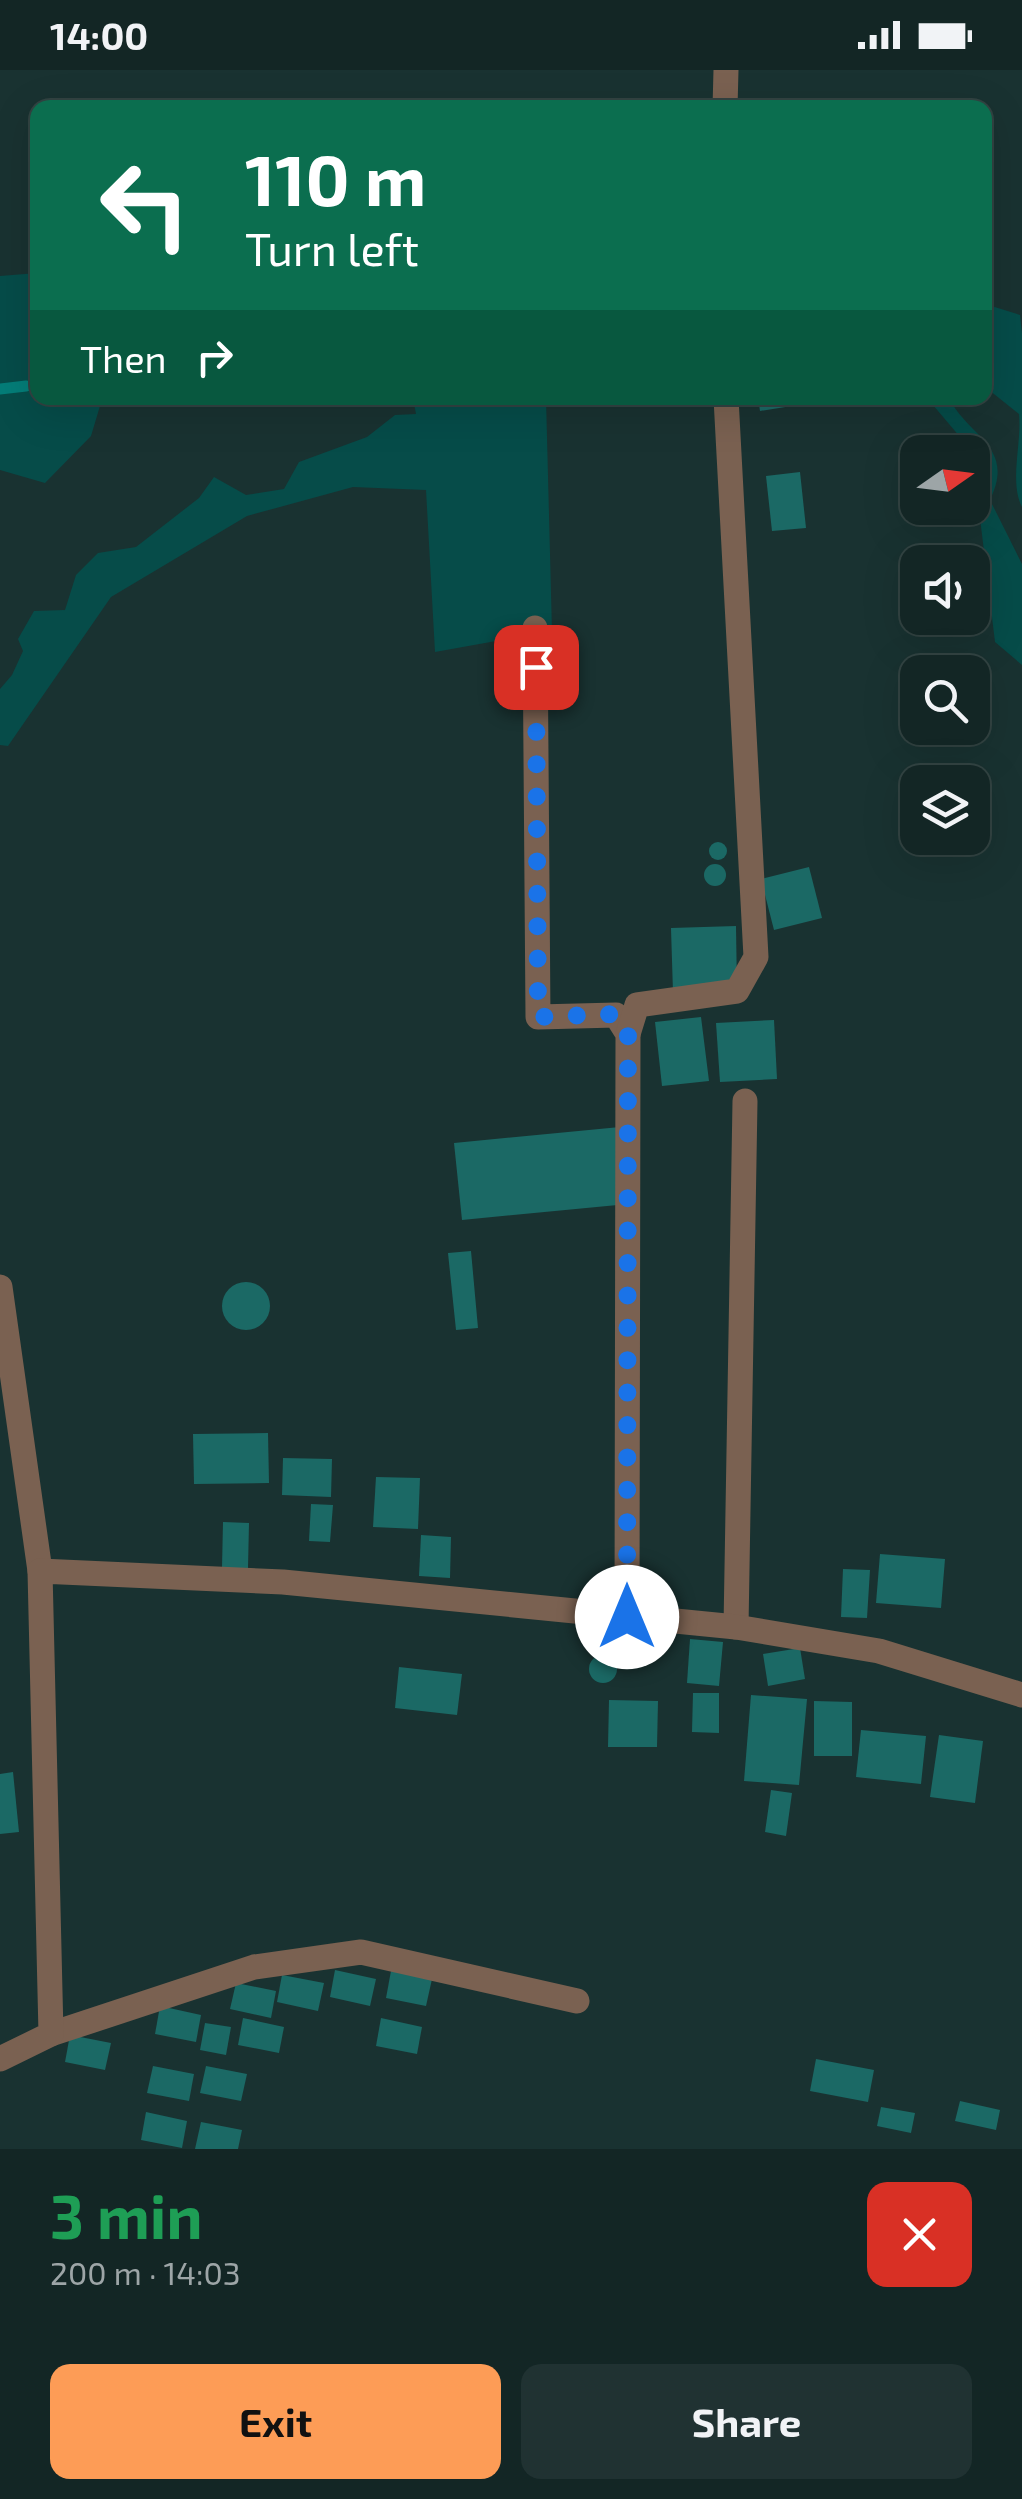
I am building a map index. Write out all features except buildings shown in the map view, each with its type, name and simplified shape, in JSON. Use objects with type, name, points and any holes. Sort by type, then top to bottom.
[{"type":"street","points":[[725,100],[726,70]]},
{"type":"street","points":[[627,1617],[628,1034],[636,1006],[737,991],[756,958],[726,405]]},
{"type":"street","points":[[535,628],[538,1017],[616,1014],[628,1034]]},
{"type":"street","points":[[736,1626],[744,1102]]},
{"type":"street","points":[[0,1287],[40,1571],[51,2034]]},
{"type":"street","points":[[40,1571],[282,1582],[736,1626],[878,1652],[1022,1695]]},
{"type":"street","points":[[0,2059],[51,2034],[254,1966],[361,1952],[577,2000]]},
{"type":"shaded area","points":[[30,274],[30,405],[100,406],[91,436],[45,483],[0,470],[0,276]]},
{"type":"shaded area","points":[[992,306],[1020,315],[1022,507],[1016,486],[1019,414],[992,392]]},
{"type":"shaded area","points":[[414,405],[546,405],[552,631],[435,652],[426,490],[353,487],[247,516],[111,597],[8,746],[0,745],[0,689],[12,675],[23,651],[18,639],[34,611],[65,610],[76,575],[98,553],[136,547],[199,498],[214,477],[246,495],[284,489],[299,462],[367,437],[395,415],[416,414]]},
{"type":"shaded area","points":[[933,405],[954,405],[979,435],[958,435]]},
{"type":"shaded area","points":[[990,449],[997,467],[997,482],[990,500]]},
{"type":"shaded area","points":[[990,500],[1022,564],[1022,665],[995,642],[990,545],[983,545],[981,525],[990,525]]},
{"type":"waterway","points":[[0,389],[26,386]]},
{"type":"route","points":[[536,667],[538,1017],[616,1014],[628,1034],[627,1617]]}]
